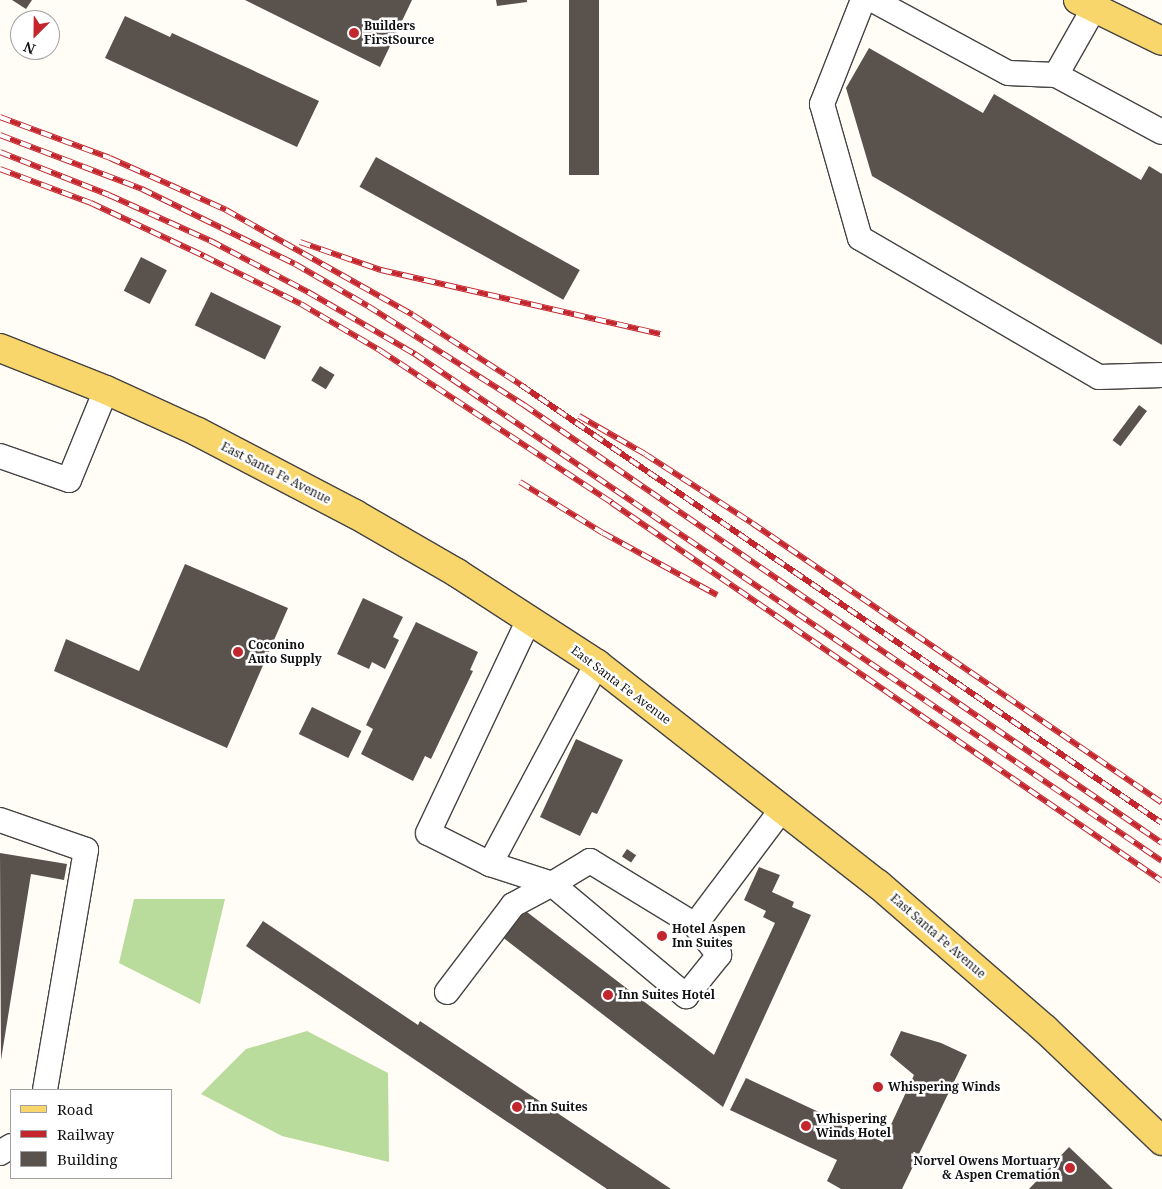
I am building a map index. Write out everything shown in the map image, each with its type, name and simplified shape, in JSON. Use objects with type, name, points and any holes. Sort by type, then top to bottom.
[{"type":"main road","points":[[1086,4],[1162,41]]},
{"type":"main road","name":"East Santa Fe Avenue","points":[[0,348],[106,390],[198,432],[355,514],[528,619],[597,664],[878,884],[1045,1029],[1162,1142]]},
{"type":"lane","points":[[864,0],[822,104],[860,238],[1099,377],[1162,375]]},
{"type":"lane","points":[[872,0],[1008,73],[1056,75],[1162,132]]},
{"type":"lane","points":[[1056,75],[1086,4]]},
{"type":"lane","points":[[0,456],[69,480],[106,390]]},
{"type":"lane","points":[[447,992],[513,905],[552,884],[590,861],[695,925],[719,955],[686,996],[552,884],[490,864],[428,833],[528,619]]},
{"type":"lane","points":[[490,864],[597,664]]},
{"type":"lane","points":[[695,925],[783,808]]},
{"type":"lane","points":[[0,820],[86,850],[45,1089]]},
{"type":"green space","points":[[134,899],[225,899],[200,1004],[119,963]]},
{"type":"green space","points":[[307,1031],[388,1073],[389,1162],[282,1136],[201,1094],[246,1049]]},
{"type":"building","points":[[12,0],[32,0],[26,9]]},
{"type":"building","name":"Builders FirstSource","points":[[245,0],[412,0],[380,67]]},
{"type":"building","points":[[496,0],[527,0],[527,2],[497,6]]},
{"type":"building","points":[[569,0],[599,0],[599,175],[569,175]]},
{"type":"building","points":[[125,16],[170,37],[172,33],[319,101],[297,147],[105,58]]},
{"type":"building","points":[[869,48],[983,113],[994,94],[1141,180],[1149,166],[1162,174],[1162,345],[872,176],[846,88]]},
{"type":"building","points":[[376,157],[580,270],[563,300],[360,187]]},
{"type":"building","points":[[141,257],[167,270],[150,304],[124,291]]},
{"type":"building","points":[[211,292],[281,326],[265,359],[195,325]]},
{"type":"building","points":[[320,366],[335,375],[326,389],[311,381]]},
{"type":"building","points":[[1139,405],[1147,411],[1121,446],[1113,440]]},
{"type":"building","points":[[185,564],[288,608],[227,748],[54,671],[66,639],[139,671]]},
{"type":"building","points":[[363,598],[403,617],[393,637],[399,640],[385,669],[372,662],[369,669],[337,654]]},
{"type":"building","points":[[416,622],[478,652],[470,670],[473,671],[431,759],[425,756],[413,781],[361,754],[373,729],[366,725]]},
{"type":"building","points":[[312,707],[361,731],[348,758],[299,734]]},
{"type":"building","points":[[576,739],[623,760],[597,814],[592,812],[580,836],[540,817]]},
{"type":"building","points":[[627,849],[636,855],[631,863],[622,856]]},
{"type":"building","points":[[0,853],[67,864],[64,880],[31,874],[1,1060]]},
{"type":"building","name":"Inn Suites Hotel","points":[[759,867],[780,875],[772,892],[794,902],[792,907],[811,915],[723,1107],[501,936],[523,909],[714,1055],[775,923],[763,917],[766,911],[744,900]]},
{"type":"building","name":"Inn Suites","points":[[263,921],[418,1025],[420,1021],[671,1189],[607,1189],[246,946]]},
{"type":"building","name":"Whispering Winds Hotel","points":[[901,1031],[941,1043],[967,1055],[902,1189],[841,1189],[827,1181],[837,1160],[730,1110],[746,1078],[883,1142],[914,1075],[890,1055]]},
{"type":"building","name":"Norvel Owens Mortuary & Aspen Cremation","points":[[1069,1147],[1113,1189],[1029,1189]]},
{"type":"railway","points":[[0,117],[110,158],[226,210],[413,315],[521,385],[1162,823]]},
{"type":"railway","points":[[0,135],[142,189],[295,264],[368,306],[524,405],[1162,843]]},
{"type":"railway","points":[[0,152],[109,195],[211,241],[308,292],[415,354],[1162,861]]},
{"type":"railway","points":[[0,169],[91,203],[204,256],[301,304],[381,351],[612,503],[1162,881]]},
{"type":"railway","points":[[300,242],[381,270],[661,334]]},
{"type":"railway","points":[[579,416],[645,454],[752,523],[1162,803]]},
{"type":"railway","points":[[520,482],[603,533],[717,595]]},
{"type":"place","name":"Builders FirstSource","points":[[354,33]]},
{"type":"place","name":"Coconino Auto Supply","points":[[238,652]]},
{"type":"place","name":"Hotel Aspen Inn Suites","points":[[662,936]]},
{"type":"place","name":"Inn Suites Hotel","points":[[608,995]]},
{"type":"place","name":"Whispering Winds","points":[[878,1087]]},
{"type":"place","name":"Inn Suites","points":[[517,1107]]},
{"type":"place","name":"Whispering Winds Hotel","points":[[806,1126]]},
{"type":"place","name":"Norvel Owens Mortuary & Aspen Cremation","points":[[1070,1168]]}]
